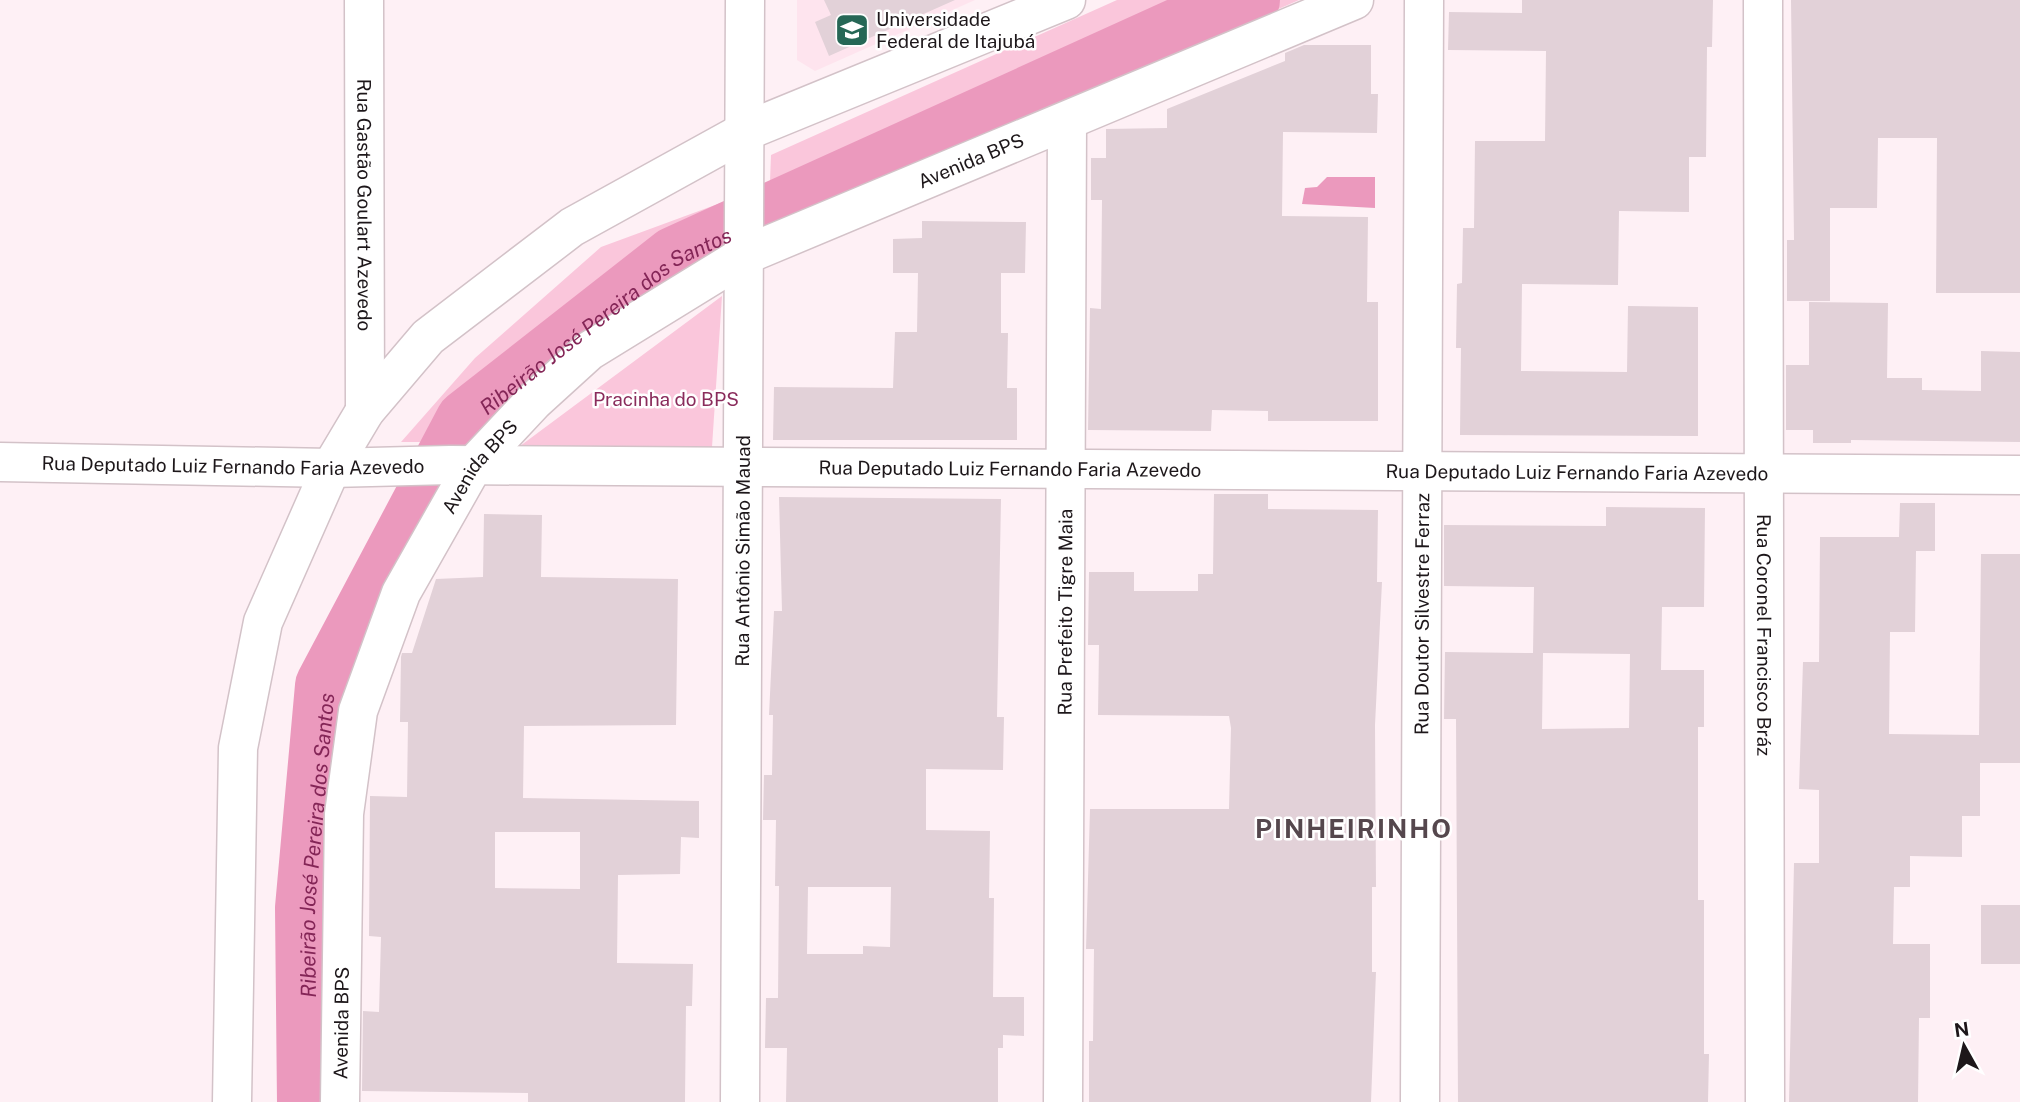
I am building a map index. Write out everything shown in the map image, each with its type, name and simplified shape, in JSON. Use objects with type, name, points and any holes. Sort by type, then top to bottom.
[{"type":"street","name":"Rua Gastão Goulart Azevedo","points":[[365,0],[365,411]]},
{"type":"street","name":"Rua Antônio Simão Mauad","points":[[740,1102],[747,175],[745,0]]},
{"type":"street","points":[[232,1102],[238,748],[263,622],[331,468],[365,411],[428,337],[572,227],[747,131],[1066,0]]},
{"type":"street","name":"Avenida BPS","points":[[340,1102],[344,814],[358,711],[401,593],[461,466],[589,351],[745,242],[1067,122],[1354,0]]},
{"type":"street","name":"Rua Doutor Silvestre Ferraz","points":[[1420,1102],[1423,0]]},
{"type":"street","name":"Rua Coronel Francisco Bráz","points":[[1763,0],[1761,473],[1765,1102]]},
{"type":"street","name":"Rua Prefeito Tigre Maia","points":[[1063,1102],[1067,122]]},
{"type":"street","name":"Rua Deputado Luiz Fernando Faria Azevedo","points":[[0,462],[331,468],[744,467],[2020,475]]},
{"type":"shaded area","name":"Universidade Federal de Itajubá","points":[[797,0],[975,0],[815,71],[797,60]]},
{"type":"shaded area","points":[[1327,177],[1375,177],[1375,208],[1302,204],[1305,188],[1317,187]]},
{"type":"green space","points":[[1117,0],[1299,0],[768,235],[771,155]]},
{"type":"green space","points":[[726,201],[720,242],[639,296],[464,442],[401,442],[475,358],[601,247]]},
{"type":"green space","name":"Pracinha do BPS","points":[[722,296],[712,447],[512,452]]},
{"type":"building","points":[[824,0],[955,0],[829,56],[815,22],[831,15]]},
{"type":"building","points":[[1522,0],[1713,0],[1712,47],[1707,47],[1706,157],[1689,157],[1689,212],[1619,211],[1618,285],[1522,284],[1521,371],[1627,372],[1628,306],[1698,307],[1698,436],[1460,435],[1461,348],[1456,348],[1457,284],[1462,283],[1463,228],[1474,228],[1475,141],[1545,141],[1546,51],[1448,50],[1449,12],[1522,13]]},
{"type":"building","points":[[1791,0],[2020,0],[2020,293],[1936,293],[1937,138],[1878,138],[1877,208],[1830,208],[1830,301],[1787,301],[1787,240],[1794,240]]},
{"type":"building","points":[[1304,45],[1371,45],[1371,94],[1378,94],[1377,133],[1283,132],[1282,216],[1368,217],[1367,302],[1378,302],[1378,421],[1268,421],[1268,411],[1212,410],[1211,431],[1088,430],[1090,308],[1101,309],[1102,200],[1091,200],[1091,158],[1106,158],[1106,129],[1167,128],[1167,109],[1285,61],[1285,53]]},
{"type":"building","points":[[922,221],[1026,222],[1025,273],[1001,273],[1001,333],[1008,333],[1007,388],[1017,388],[1017,440],[773,440],[774,387],[893,388],[895,332],[917,332],[918,273],[893,273],[893,239],[922,238]]},
{"type":"building","points":[[1809,302],[1888,303],[1887,378],[1922,378],[1922,390],[1981,391],[1981,351],[2020,352],[2020,442],[1851,440],[1851,443],[1813,443],[1813,430],[1786,430],[1786,365],[1809,365]]},
{"type":"building","points":[[1214,494],[1268,494],[1268,509],[1378,510],[1377,582],[1382,582],[1375,725],[1376,887],[1372,887],[1372,972],[1376,972],[1371,1102],[1089,1102],[1094,949],[1086,949],[1090,809],[1229,809],[1231,728],[1229,716],[1098,715],[1099,645],[1088,645],[1089,572],[1134,572],[1134,591],[1198,591],[1198,574],[1213,574]]},
{"type":"building","points":[[779,497],[1001,499],[997,717],[1004,717],[1003,770],[926,769],[926,830],[990,831],[989,898],[994,898],[993,997],[1024,997],[1024,1036],[1003,1035],[1003,1048],[998,1048],[998,1102],[786,1102],[787,1048],[765,1048],[766,998],[778,998],[779,886],[775,886],[776,820],[763,820],[764,775],[772,775],[773,715],[769,715],[774,611],[782,611]],"holes":[[[808,887],[891,887],[890,947],[863,946],[863,954],[807,954]]]},
{"type":"building","points":[[1900,503],[1935,503],[1935,551],[1916,551],[1915,632],[1890,632],[1889,734],[1979,735],[1981,554],[2020,554],[2020,763],[1980,763],[1980,816],[1962,816],[1962,857],[1910,856],[1910,887],[1894,887],[1893,944],[1930,944],[1930,1018],[1919,1018],[1918,1102],[1789,1102],[1794,863],[1819,863],[1819,790],[1799,789],[1803,662],[1819,662],[1820,537],[1899,537]]},
{"type":"building","points":[[1606,507],[1705,508],[1704,607],[1662,607],[1661,670],[1704,670],[1704,727],[1698,727],[1698,900],[1704,900],[1704,1054],[1709,1054],[1708,1102],[1458,1102],[1456,719],[1444,719],[1445,652],[1533,653],[1534,587],[1444,586],[1444,525],[1606,526]],"holes":[[[1543,653],[1630,654],[1629,728],[1542,729]]]},
{"type":"building","points":[[484,514],[542,515],[541,577],[678,579],[676,725],[524,726],[523,798],[699,801],[699,838],[681,837],[680,874],[618,875],[617,963],[693,964],[692,1006],[686,1006],[685,1102],[528,1102],[528,1093],[362,1091],[363,1011],[379,1012],[381,937],[369,936],[370,796],[407,797],[408,722],[400,722],[401,657],[402,653],[412,653],[436,579],[483,577]],"holes":[[[495,832],[580,832],[580,889],[495,888]]]},
{"type":"building","points":[[1981,905],[2020,905],[2020,964],[1981,964]]},
{"type":"waterway","name":"Ribeirão José Pereira dos Santos","points":[[310,1102],[308,908],[328,686],[468,422],[676,259],[1247,0]]},
{"type":"place","name":"Universidade Federal de Itajubá","points":[[852,30]]},
{"type":"district","name":"PINHEIRINHO","points":[[1354,829]]}]
